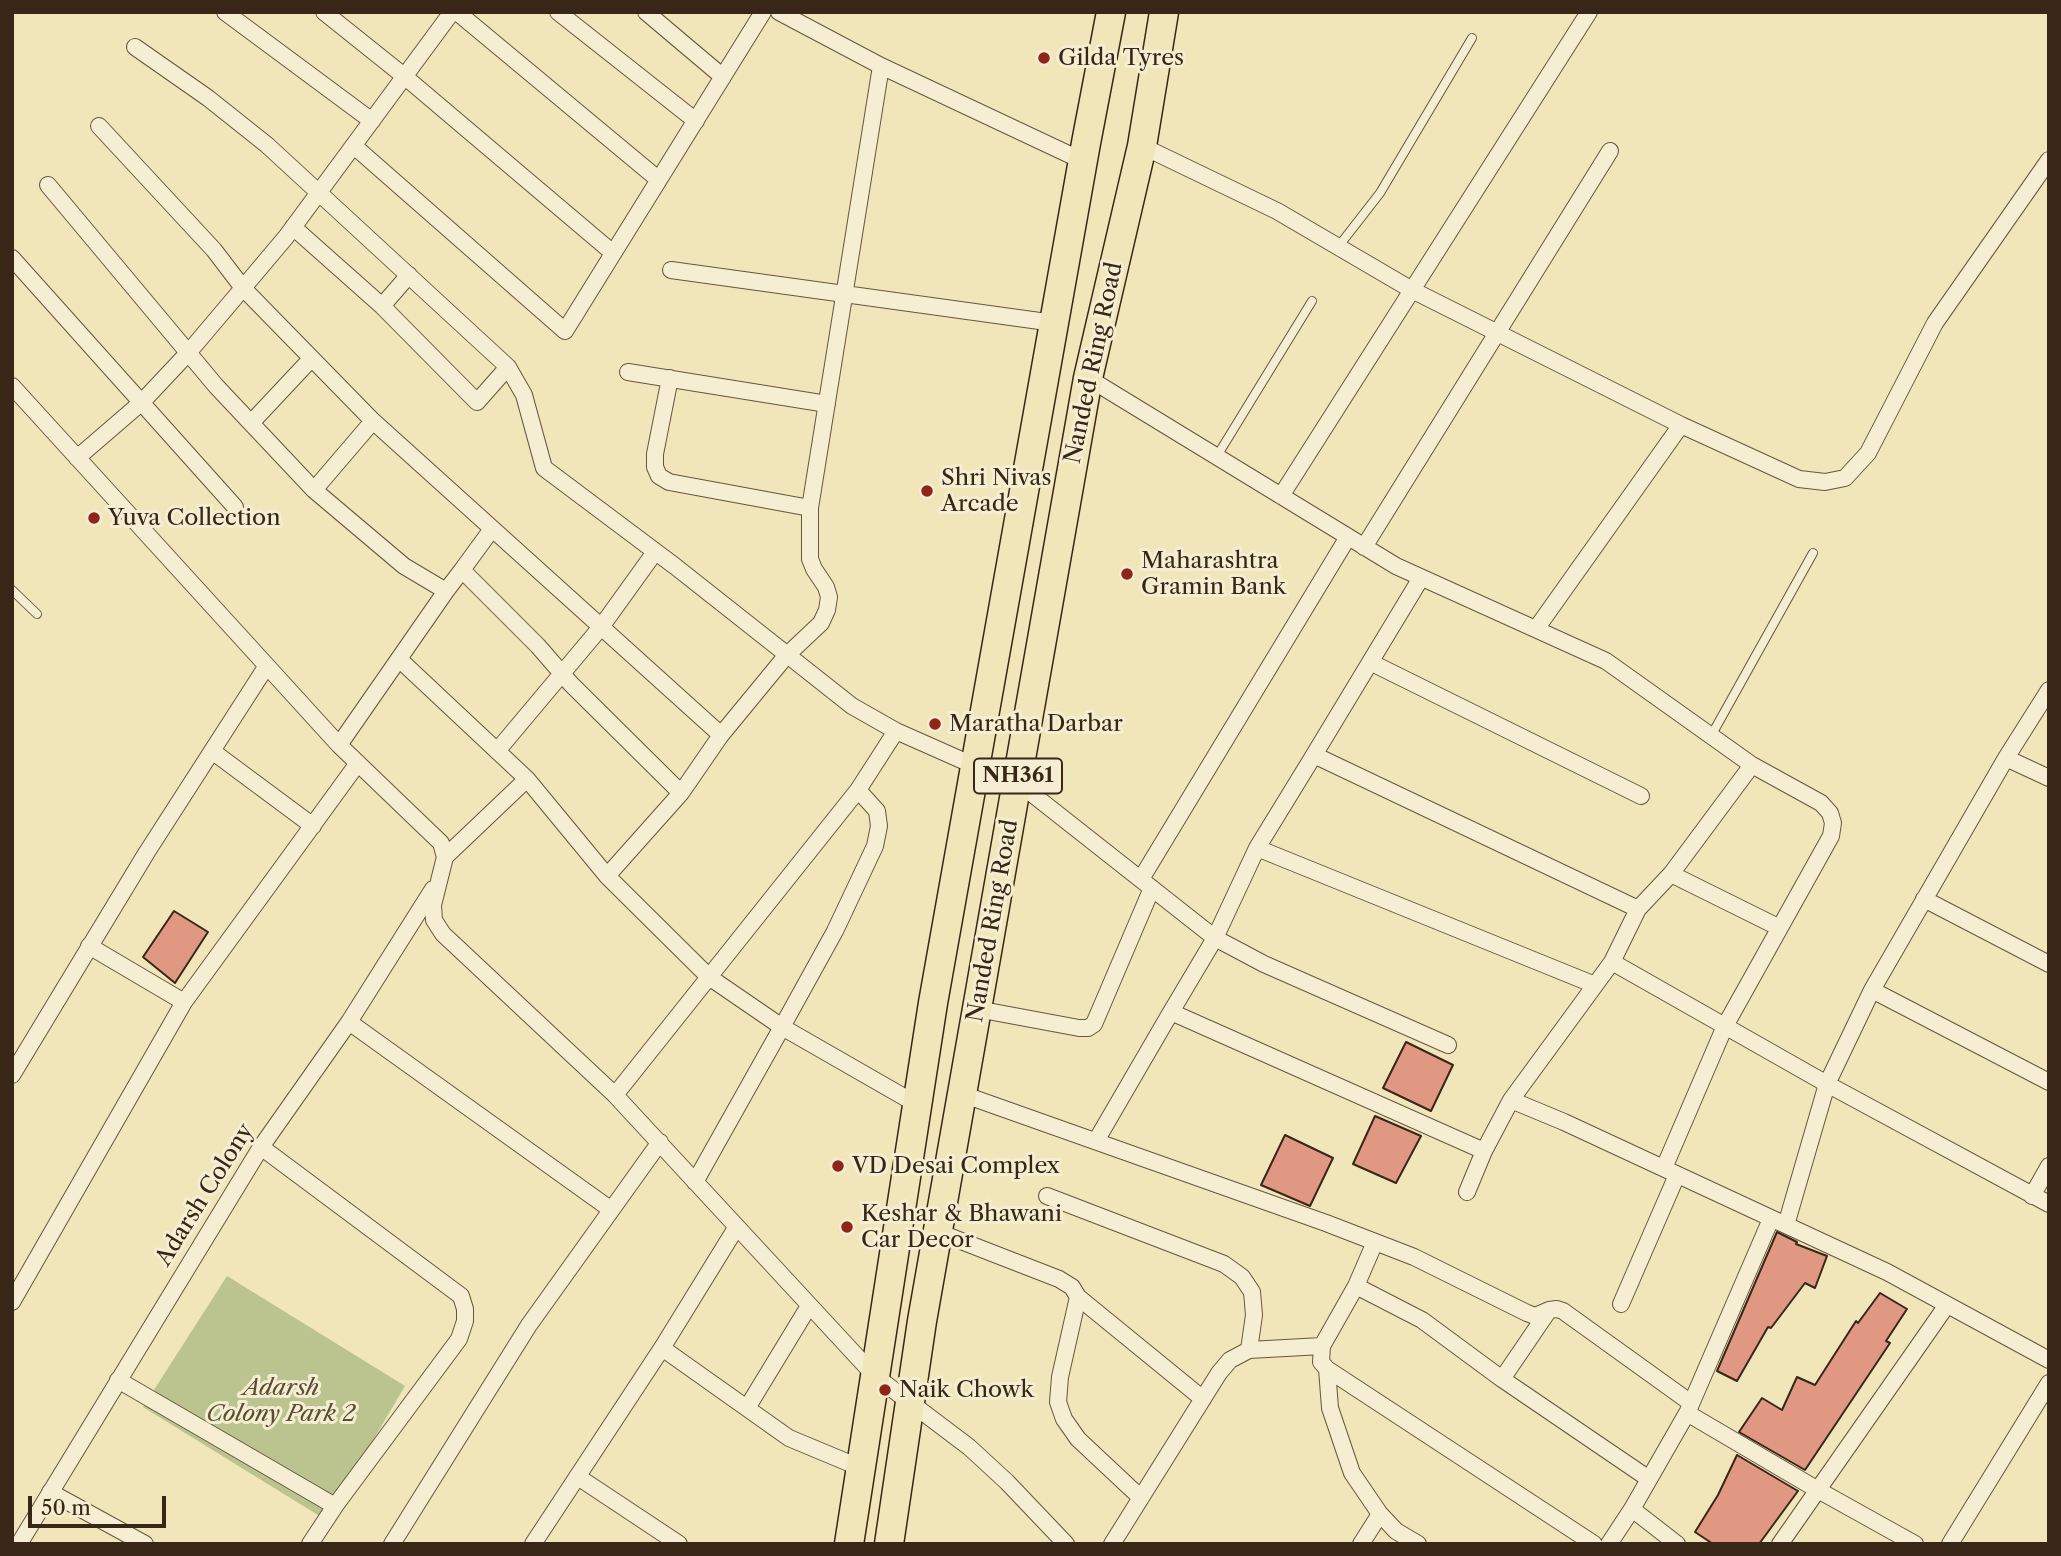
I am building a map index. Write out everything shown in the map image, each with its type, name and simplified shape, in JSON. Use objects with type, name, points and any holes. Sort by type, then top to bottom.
[{"type":"highway","name":"NH361","points":[[849,1544],[975,766],[1111,12]]},
{"type":"highway","name":"Nanded Ring Road","points":[[889,1544],[938,1232],[1088,378],[1142,146],[1164,12]]},
{"type":"street","points":[[225,12],[372,121]]},
{"type":"street","points":[[324,12],[613,253]]},
{"type":"street","points":[[77,458],[142,402],[243,288],[319,193],[452,12]]},
{"type":"street","points":[[457,12],[659,180]]},
{"type":"street","points":[[558,12],[695,121]]},
{"type":"street","points":[[646,12],[723,77]]},
{"type":"street","points":[[354,146],[565,331],[763,12]]},
{"type":"street","points":[[779,12],[881,66],[1083,161]]},
{"type":"street","points":[[1281,496],[1589,12]]},
{"type":"street","points":[[135,47],[208,98],[267,145],[508,367],[524,395],[544,468],[852,706],[896,731],[975,766]]},
{"type":"street","points":[[607,876],[681,793],[721,735],[786,656],[821,623],[827,610],[829,597],[826,587],[810,559],[810,508],[881,66]]},
{"type":"street","points":[[99,126],[214,250],[243,288],[373,421],[721,735]]},
{"type":"street","points":[[1142,146],[1277,211],[1412,290],[1681,425],[1799,478],[1825,482],[1845,478],[1868,453],[1935,323],[2047,163]]},
{"type":"street","points":[[1364,547],[1610,151]]},
{"type":"street","points":[[48,185],[188,353],[314,490],[404,566],[446,591]]},
{"type":"street","points":[[293,227],[382,306],[477,402],[508,367]]},
{"type":"street","points":[[12,258],[235,507]]},
{"type":"street","points":[[671,270],[1054,323]]},
{"type":"street","points":[[382,306],[409,275]]},
{"type":"street","points":[[251,423],[311,359]]},
{"type":"street","points":[[628,372],[827,404]]},
{"type":"street","points":[[1088,378],[1396,566],[1606,661],[1752,765],[1821,803],[1830,813],[1833,823],[1831,836],[1724,1026],[1621,1304]]},
{"type":"street","points":[[670,379],[655,454],[655,467],[659,476],[669,482],[810,508]]},
{"type":"street","points":[[12,386],[339,745],[441,843],[445,857],[433,905],[433,920],[443,934],[615,1095],[875,1376],[969,1447],[1007,1482],[1066,1544]]},
{"type":"street","points":[[314,490],[373,421]]},
{"type":"street","points":[[1536,629],[1681,425]]},
{"type":"street","points":[[339,745],[492,528]]},
{"type":"street","points":[[977,1009],[1079,1028],[1088,1028],[1094,1024],[1147,884],[1348,537]]},
{"type":"street","points":[[496,751],[601,627],[655,552]]},
{"type":"street","points":[[462,570],[681,793]]},
{"type":"street","points":[[1096,1141],[1215,938],[1257,848],[1421,578]]},
{"type":"street","points":[[399,659],[527,779],[607,876],[709,977],[782,1027],[918,1105]]},
{"type":"street","points":[[1370,662],[1641,796]]},
{"type":"street","points":[[12,1075],[89,946],[266,667]]},
{"type":"street","points":[[1609,1544],[1689,1408],[1779,1222],[1827,1084],[1872,990],[2006,758],[2049,690]]},
{"type":"street","points":[[615,1095],[858,790],[896,731]]},
{"type":"street","points":[[212,751],[313,826]]},
{"type":"street","points":[[1314,754],[1638,909]]},
{"type":"street","points":[[2006,758],[2049,778]]},
{"type":"street","points":[[12,1302],[184,1002],[358,764]]},
{"type":"street","points":[[1467,1192],[1484,1151],[1511,1100],[1612,962],[1638,909],[1671,874],[1752,765]]},
{"type":"street","points":[[445,857],[527,779]]},
{"type":"street","points":[[1017,782],[1215,938],[1264,964],[1448,1045]]},
{"type":"street","points":[[695,1182],[835,931],[875,846],[879,826],[877,811],[858,790]]},
{"type":"street","points":[[1257,848],[1595,985]]},
{"type":"street","points":[[1671,874],[1778,927]]},
{"type":"street","name":"Adarsh Colony","points":[[19,1544],[261,1147],[349,1022],[440,877]]},
{"type":"street","points":[[1924,899],[2049,964]]},
{"type":"street","points":[[89,946],[184,1002]]},
{"type":"street","points":[[1612,962],[1827,1084],[2049,1204]]},
{"type":"street","points":[[1872,990],[2049,1082]]},
{"type":"street","points":[[1171,1012],[1484,1151]]},
{"type":"street","points":[[349,1022],[610,1209]]},
{"type":"street","points":[[962,1094],[1414,1257],[1527,1313],[1539,1315],[1549,1310],[1563,1311],[1689,1408],[1818,1490],[1916,1544]]},
{"type":"street","points":[[1511,1100],[1887,1272],[2049,1360]]},
{"type":"street","points":[[392,1544],[529,1325],[660,1142]]},
{"type":"street","points":[[261,1147],[461,1296],[465,1309],[465,1321],[459,1339],[335,1506],[310,1544]]},
{"type":"street","points":[[2032,1196],[2049,1166]]},
{"type":"street","points":[[1047,1196],[1224,1264],[1242,1277],[1252,1292],[1254,1315],[1249,1350]]},
{"type":"street","points":[[533,1544],[662,1348],[736,1228]]},
{"type":"street","points":[[938,1232],[1059,1279],[1072,1287],[1078,1297],[1203,1399]]},
{"type":"street","points":[[1375,1242],[1356,1286],[1322,1346],[1321,1362],[1326,1369],[1594,1544]]},
{"type":"street","points":[[1356,1286],[1422,1320],[1502,1379],[1649,1479]]},
{"type":"street","points":[[1078,1297],[1059,1377],[1058,1402],[1064,1419],[1078,1439],[1141,1498]]},
{"type":"street","points":[[1780,1544],[1947,1305]]},
{"type":"street","points":[[747,1408],[809,1306]]},
{"type":"street","points":[[1502,1379],[1549,1310]]},
{"type":"street","points":[[1112,1544],[1230,1360],[1249,1350],[1322,1346]]},
{"type":"street","points":[[662,1348],[789,1438],[861,1468]]},
{"type":"street","points":[[1326,1369],[1330,1408],[1352,1473],[1380,1514],[1396,1531],[1418,1544]]},
{"type":"street","points":[[118,1380],[335,1506]]},
{"type":"street","points":[[1950,1544],[2049,1383]]},
{"type":"street","points":[[578,1477],[679,1544]]},
{"type":"street","points":[[50,1492],[145,1544]]},
{"type":"street","points":[[1632,1509],[1677,1544]]},
{"type":"street","points":[[1361,1544],[1380,1514]]},
{"type":"lane","points":[[1338,247],[1380,193],[1472,38]]},
{"type":"lane","points":[[1217,456],[1312,302]]},
{"type":"lane","points":[[1711,736],[1813,553]]},
{"type":"lane","points":[[12,590],[37,614]]},
{"type":"green space","name":"Adarsh Colony Park 2","points":[[227,1276],[405,1386],[326,1520],[143,1407]]},
{"type":"building","points":[[174,911],[208,932],[175,983],[143,957]]},
{"type":"building","points":[[1406,1042],[1453,1065],[1431,1111],[1383,1088]]},
{"type":"building","points":[[1375,1116],[1421,1136],[1396,1183],[1353,1164]]},
{"type":"building","points":[[1285,1135],[1333,1158],[1310,1206],[1261,1185]]},
{"type":"building","points":[[1777,1232],[1797,1242],[1796,1244],[1827,1256],[1815,1288],[1805,1283],[1771,1328],[1768,1327],[1737,1381],[1717,1371]]},
{"type":"building","points":[[1880,1293],[1907,1309],[1886,1341],[1890,1343],[1805,1470],[1739,1432],[1762,1398],[1782,1410],[1797,1377],[1815,1385],[1856,1321],[1858,1323]]},
{"type":"building","points":[[1737,1455],[1798,1491],[1759,1544],[1713,1544],[1695,1532],[1718,1495]]},
{"type":"place","name":"Gilda Tyres","points":[[1044,58]]},
{"type":"place","name":"Shri Nivas Arcade","points":[[927,491]]},
{"type":"place","name":"Yuva Collection","points":[[94,518]]},
{"type":"place","name":"Maharashtra Gramin Bank","points":[[1127,574]]},
{"type":"place","name":"Maratha Darbar","points":[[935,724]]},
{"type":"place","name":"VD Desai Complex","points":[[838,1166]]},
{"type":"place","name":"Keshar & Bhawani Car Decor","points":[[847,1227]]},
{"type":"place","name":"Naik Chowk","points":[[885,1390]]}]
